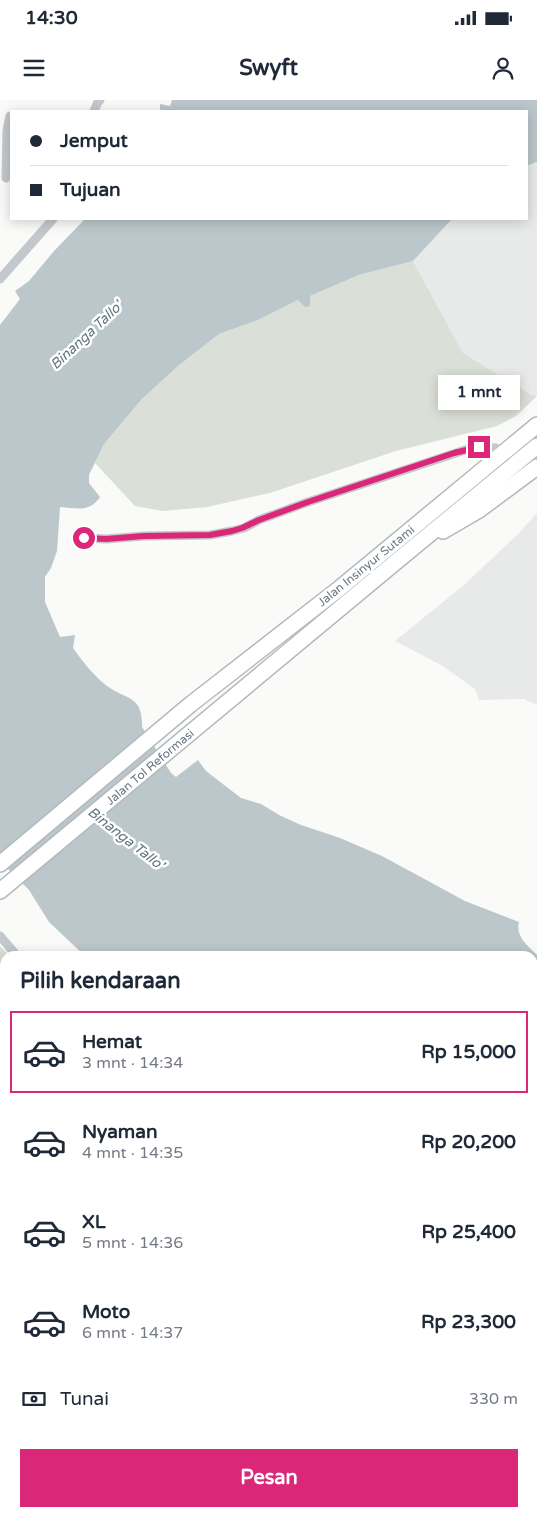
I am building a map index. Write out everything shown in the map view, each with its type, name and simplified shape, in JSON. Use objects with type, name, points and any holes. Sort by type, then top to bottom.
[{"type":"highway","points":[[506,450],[537,414]]},
{"type":"highway","name":"Jalan Insinyur Sutami","points":[[191,704],[340,588],[537,425]]},
{"type":"highway","name":"Jalan Insinyur Sutami","points":[[207,719],[537,446]]},
{"type":"highway","points":[[403,556],[479,510],[537,467]]},
{"type":"highway","name":"Jalan Tol Reformasi","points":[[0,864],[191,704]]},
{"type":"highway","name":"Jalan Tol Reformasi","points":[[0,891],[207,719]]},
{"type":"street","points":[[6,178],[7,131],[10,116]]},
{"type":"street","points":[[0,279],[52,220]]},
{"type":"street","points":[[84,538],[106,539],[144,536],[210,535],[232,531],[308,502],[465,450],[486,447],[506,450]]},
{"type":"street","points":[[0,936],[13,951]]},
{"type":"shaded area","points":[[537,162],[537,396],[530,394],[463,353],[413,261],[451,220],[528,220],[528,165]]},
{"type":"shaded area","points":[[413,261],[463,353],[530,394],[537,396],[516,416],[497,426],[396,451],[270,493],[207,507],[163,511],[135,506],[95,463],[104,444],[142,399],[178,366],[219,334],[258,320],[298,300],[359,275]]},
{"type":"shaded area","points":[[537,513],[537,705],[524,699],[479,700],[475,689],[441,665],[395,641],[465,584],[519,533]]},
{"type":"water","points":[[172,100],[537,100],[537,162],[528,165],[528,110],[160,110],[160,104],[170,106]]},
{"type":"water","name":"Binanga Tallo'","points":[[84,220],[451,220],[413,261],[359,275],[310,296],[310,306],[305,307],[298,300],[258,320],[219,334],[178,366],[142,399],[104,444],[89,475],[89,483],[100,497],[96,502],[87,507],[60,507],[57,551],[51,568],[45,577],[45,602],[60,637],[75,635],[73,648],[89,668],[107,686],[132,700],[140,709],[142,727],[171,773],[176,777],[198,760],[206,771],[241,798],[261,804],[301,825],[340,838],[382,856],[465,901],[519,922],[519,932],[533,951],[80,951],[49,922],[29,890],[0,861],[0,325],[20,299],[15,291],[29,281],[54,251]]},
{"type":"route","points":[[84,538],[106,539],[132,536],[210,535],[232,531],[308,502],[454,453],[479,447]]}]
